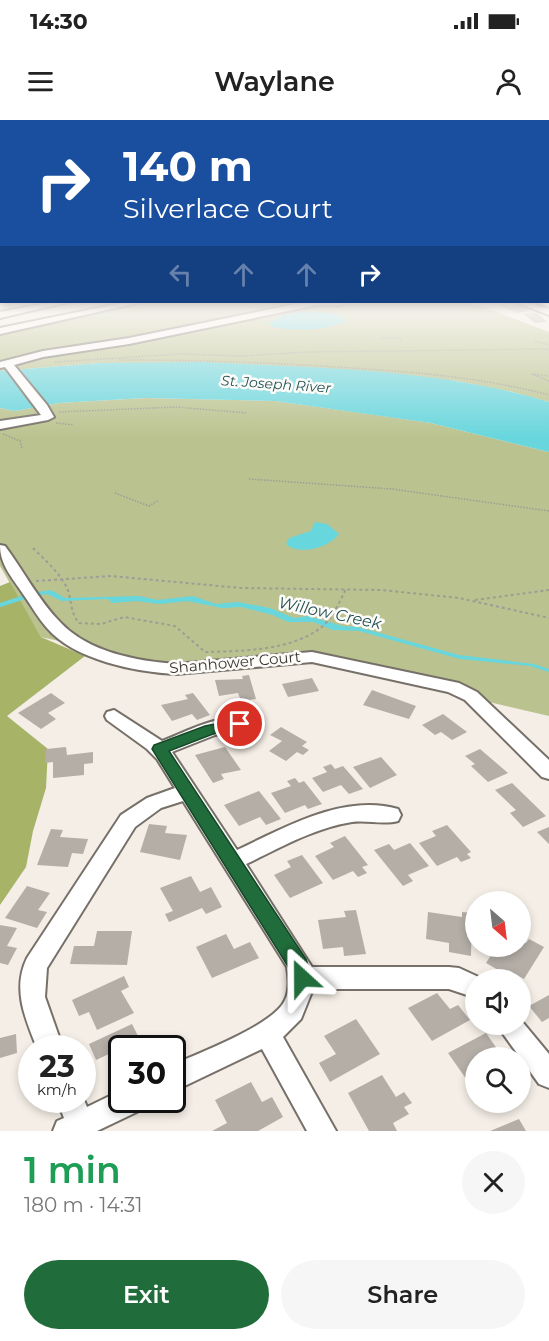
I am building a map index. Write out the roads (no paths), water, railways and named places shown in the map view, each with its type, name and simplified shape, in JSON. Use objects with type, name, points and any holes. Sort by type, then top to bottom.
[{"type":"street","points":[[0,425],[45,411],[6,366],[43,354],[103,344]]},
{"type":"street","name":"Shanhower Court","points":[[0,549],[52,625],[74,643],[99,654],[146,666],[187,668],[312,657],[453,687],[464,691],[549,772]]},
{"type":"street","points":[[114,716],[160,749],[299,965],[302,978],[297,1003],[288,1017],[266,1032],[186,1072]]},
{"type":"street","points":[[160,749],[211,729],[240,724]]},
{"type":"street","points":[[45,1035],[31,998],[30,987],[36,965],[128,821],[154,803],[188,791]]},
{"type":"street","points":[[233,861],[345,814],[368,811],[391,815]]},
{"type":"street","points":[[302,978],[449,978],[465,982]]},
{"type":"street","points":[[266,1032],[322,1131]]},
{"type":"street","points":[[517,1035],[549,1076]]},
{"type":"street","points":[[73,1118],[108,1107]]},
{"type":"water","name":"St. Joseph River","points":[[199,362],[332,368],[420,376],[507,391],[549,402],[549,452],[431,423],[275,401],[145,398],[59,403],[15,411],[0,408],[0,371],[100,363]]},
{"type":"water","points":[[315,522],[327,524],[339,534],[328,543],[314,549],[292,548],[286,544],[289,538],[311,531]]},
{"type":"water","points":[[51,590],[65,598],[139,596],[158,600],[193,596],[216,604],[238,602],[270,608],[294,618],[308,616],[343,626],[358,627],[459,655],[534,664],[549,669],[549,672],[530,666],[460,659],[359,631],[333,630],[313,622],[288,622],[273,615],[241,607],[222,608],[187,601],[160,604],[136,601],[112,603],[108,599],[62,601],[47,594],[26,598],[24,594]]},
{"type":"waterway","name":"Willow Creek","points":[[0,605],[28,596]]}]
